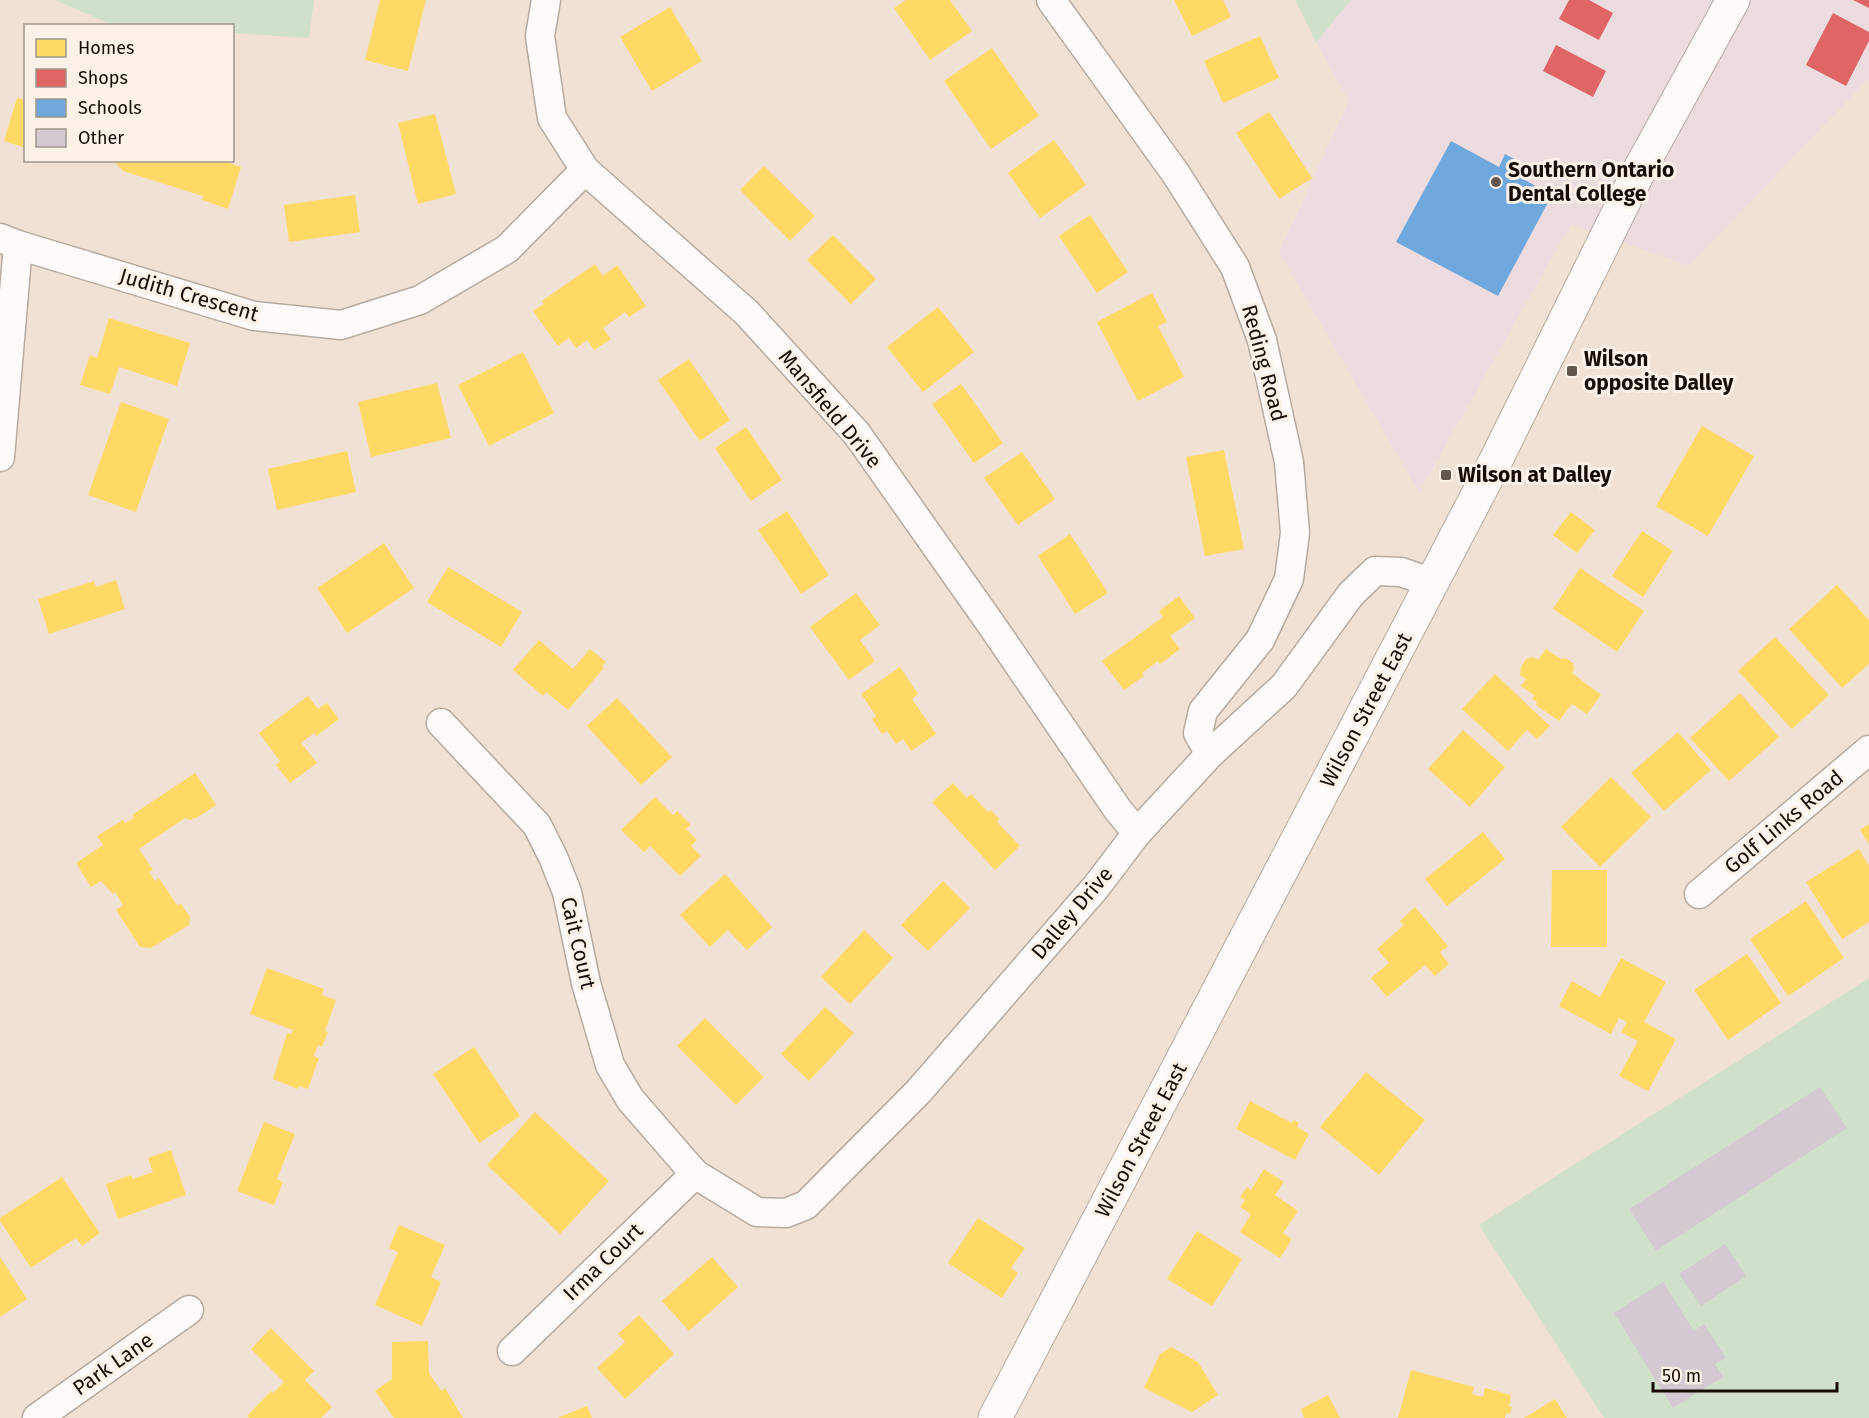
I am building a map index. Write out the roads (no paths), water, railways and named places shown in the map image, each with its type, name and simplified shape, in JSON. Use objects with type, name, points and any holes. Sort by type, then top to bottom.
[{"type":"main road","name":"Wilson Street East","points":[[995,1418],[1433,583],[1641,167],[1733,0]]},
{"type":"street","name":"Mansfield Drive","points":[[546,0],[540,36],[552,118],[585,170],[747,313],[857,434],[1118,810],[1137,833]]},
{"type":"street","name":"Reding Road","points":[[1051,0],[1176,174],[1235,267],[1262,340],[1289,462],[1295,533],[1289,579],[1260,640],[1203,711],[1198,733],[1210,754]]},
{"type":"street","name":"Judith Crescent","points":[[9,242],[254,316],[341,325],[420,300],[507,249],[585,170]]},
{"type":"street","points":[[0,457],[9,242]]},
{"type":"street","name":"Dalley Drive","points":[[695,1174],[757,1212],[786,1213],[806,1205],[919,1090],[1096,887],[1137,833],[1210,754],[1284,686],[1351,594],[1375,571],[1401,572],[1433,583]]},
{"type":"street","name":"Cait Court","points":[[441,723],[537,825],[567,892],[586,982],[610,1065],[630,1099],[695,1174]]},
{"type":"street","name":"Golf Links Road","points":[[1699,894],[1869,750]]},
{"type":"street","name":"Irma Court","points":[[512,1351],[695,1174]]},
{"type":"street","name":"Park Lane","points":[[37,1418],[189,1310]]},
{"type":"place","name":"Southern Ontario Dental College","points":[[1496,182]]},
{"type":"place","name":"Wilson opposite Dalley","points":[[1572,371]]},
{"type":"place","name":"Wilson at Dalley","points":[[1446,475]]}]
